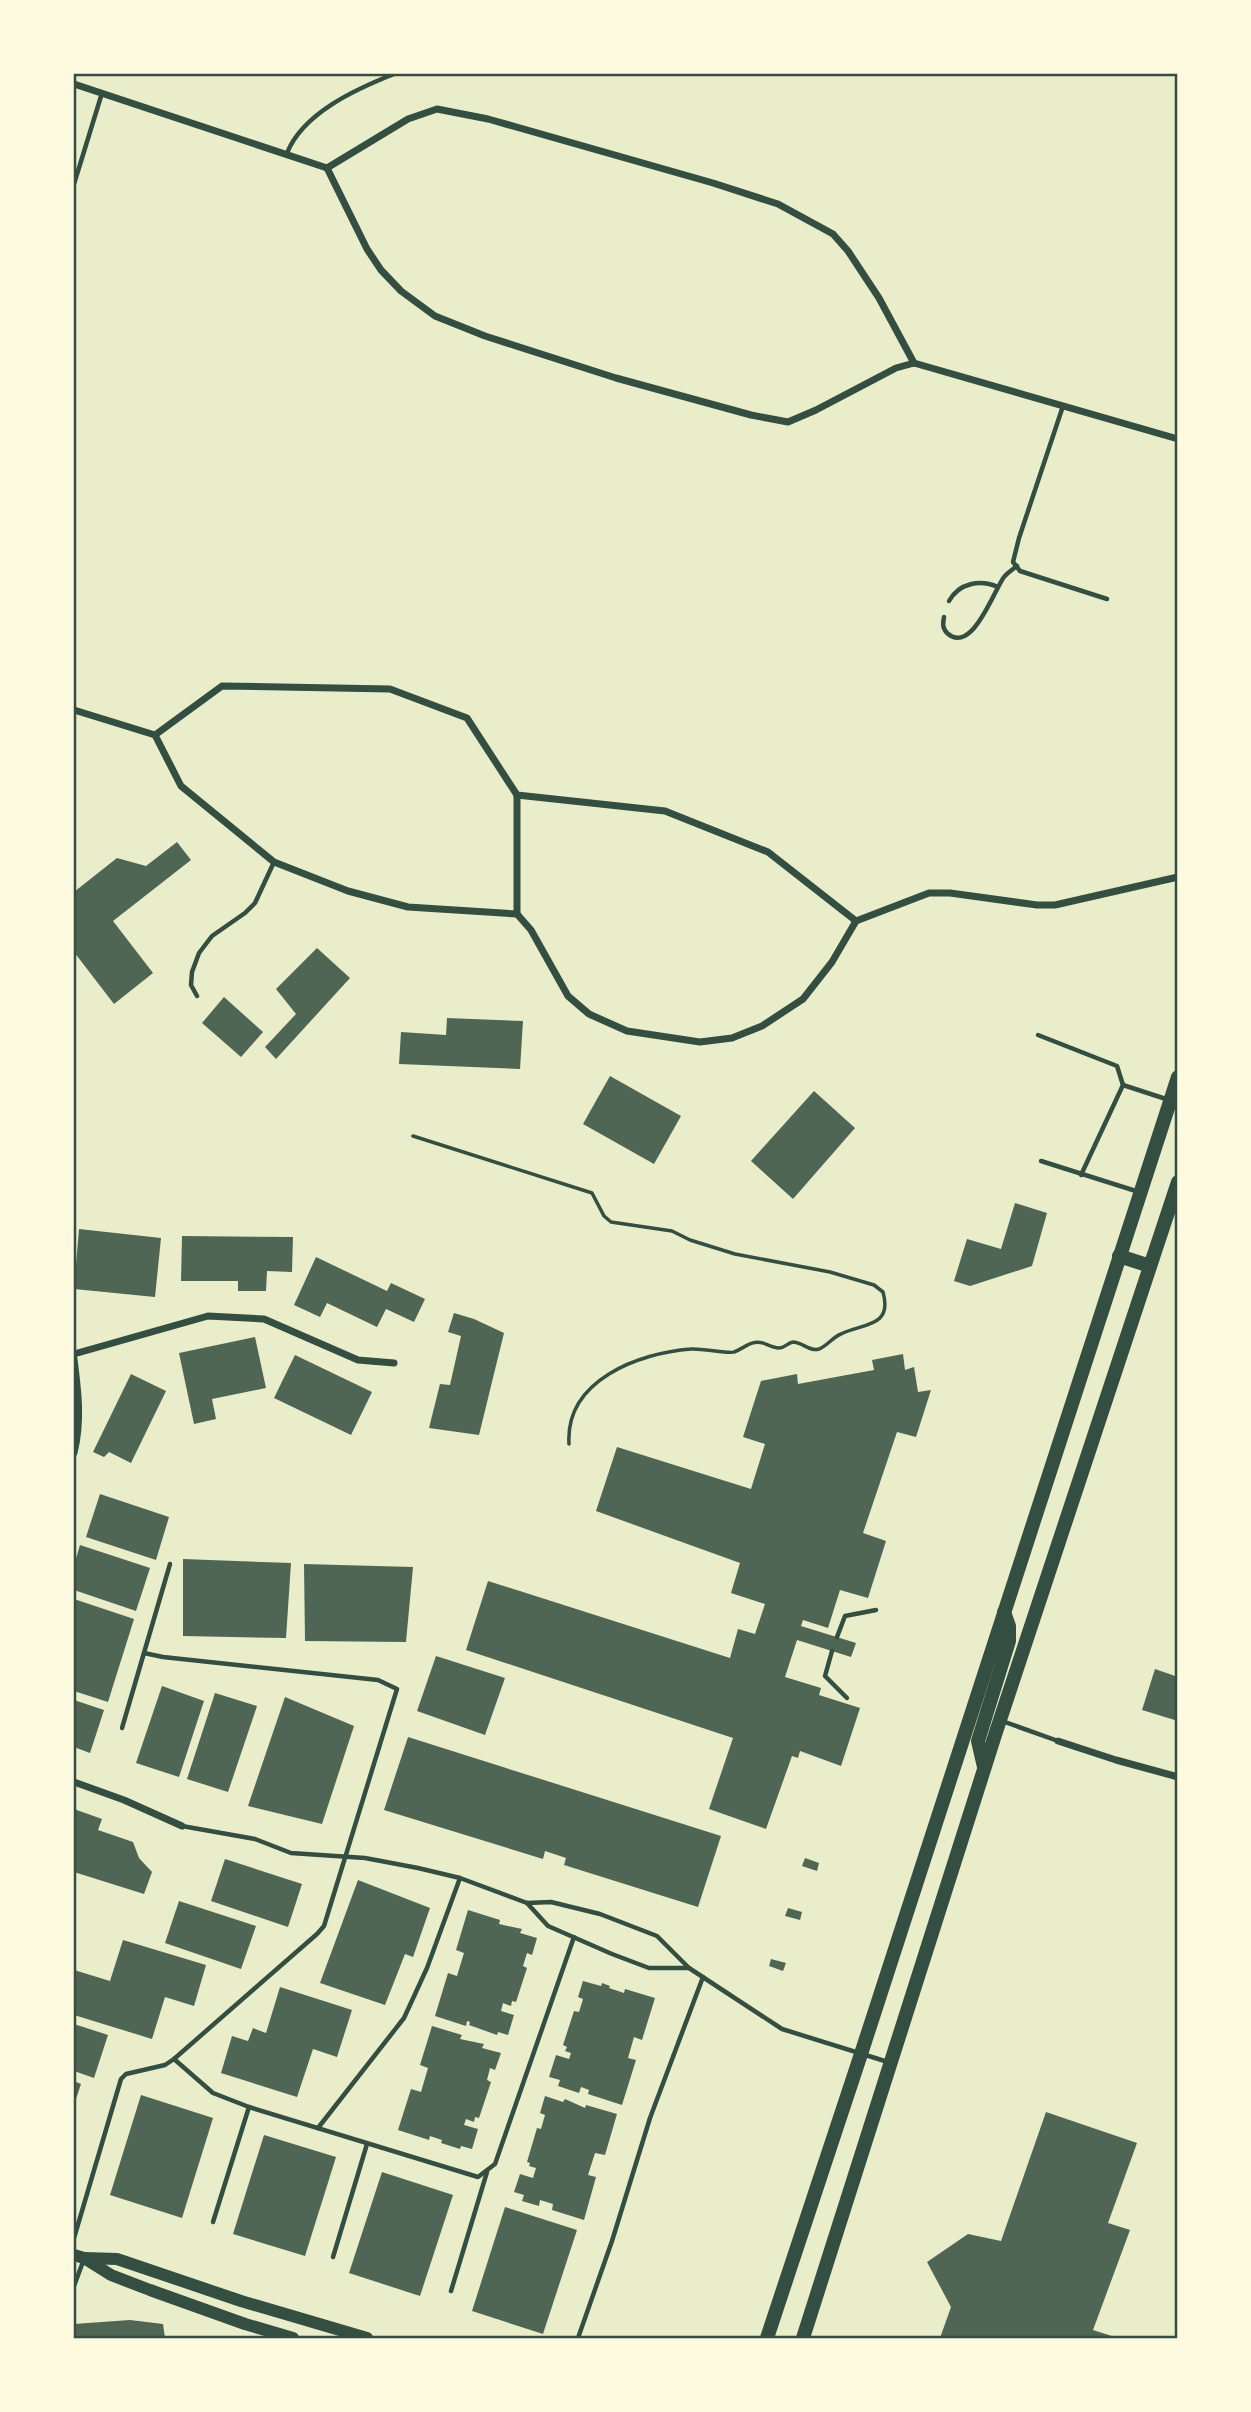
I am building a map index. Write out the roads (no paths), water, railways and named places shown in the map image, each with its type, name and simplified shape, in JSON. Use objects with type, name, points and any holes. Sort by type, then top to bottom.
[{"type":"main road","points":[[767,2339],[1178,1077]]},
{"type":"main road","points":[[803,2339],[1000,1721],[1178,1181]]},
{"type":"main road","points":[[1119,1256],[1150,1266]]},
{"type":"main road","points":[[985,1768],[978,1741],[1009,1641],[1009,1626],[1004,1612]]},
{"type":"street","points":[[74,84],[327,168],[360,237],[381,270],[401,291],[435,316],[485,337],[616,378],[751,415],[788,422],[896,368],[914,363],[1178,439]]},
{"type":"street","points":[[327,168],[408,119],[437,109],[510,125],[778,204],[833,234],[848,251],[879,298],[914,363]]},
{"type":"street","points":[[155,735],[222,686],[390,689],[467,718],[517,794],[517,914],[531,930],[568,996],[589,1014],[627,1031],[699,1042],[732,1038],[762,1026],[803,999],[832,962],[856,921],[929,893],[1055,905],[1178,877]]},
{"type":"street","points":[[74,710],[155,735],[181,786],[274,862],[348,891],[408,907],[517,914]]},
{"type":"street","points":[[517,794],[665,811],[768,852],[856,921]]},
{"type":"street","points":[[74,1453],[80,1400],[74,1357],[208,1317],[264,1319],[358,1360],[394,1363]]},
{"type":"street","points":[[1058,1741],[1178,1777]]},
{"type":"street","points":[[74,1782],[124,1800],[182,1826]]},
{"type":"street","points":[[79,2257],[111,2275],[160,2294],[293,2339]]},
{"type":"street","points":[[79,2257],[117,2259],[241,2301],[367,2339]]},
{"type":"lane","points":[[287,153],[295,136],[329,107],[350,93],[394,74]]},
{"type":"lane","points":[[74,184],[102,93]]},
{"type":"lane","points":[[1063,407],[1013,562],[1020,571],[1107,599]]},
{"type":"lane","points":[[944,617],[943,627],[946,632],[955,636],[966,635],[978,624],[1003,578],[1017,566]]},
{"type":"lane","points":[[949,601],[957,590],[972,584],[985,583],[998,587]]},
{"type":"lane","points":[[197,996],[191,985],[192,972],[199,953],[212,936],[255,903],[274,862]]},
{"type":"lane","points":[[1038,1035],[1116,1066],[1123,1085],[1081,1175]]},
{"type":"lane","points":[[1123,1085],[1170,1100]]},
{"type":"lane","points":[[1041,1161],[1140,1192]]},
{"type":"lane","points":[[122,1728],[170,1564]]},
{"type":"lane","points":[[837,1637],[845,1616],[876,1610]]},
{"type":"lane","points":[[832,1651],[825,1676],[847,1698]]},
{"type":"lane","points":[[74,2238],[121,2079],[126,2074],[165,2065],[174,2059],[324,1926],[397,1689],[378,1680],[144,1653]]},
{"type":"lane","points":[[1000,1721],[1058,1741]]},
{"type":"lane","points":[[182,1826],[256,1839],[291,1853],[365,1858],[460,1878],[527,1903],[551,1902],[600,1914],[657,1936],[690,1968],[782,2029],[892,2063]]},
{"type":"lane","points":[[318,2128],[404,2018],[427,1968],[460,1878]]},
{"type":"lane","points":[[527,1903],[548,1926],[649,1968],[690,1968]]},
{"type":"lane","points":[[174,2059],[213,2093],[249,2107],[478,2177],[495,2164],[573,1937]]},
{"type":"lane","points":[[578,2339],[650,2118],[704,1977]]},
{"type":"lane","points":[[213,2222],[249,2107]]},
{"type":"lane","points":[[333,2257],[368,2144]]},
{"type":"lane","points":[[451,2291],[487,2171]]},
{"type":"lane","points":[[74,2286],[79,2257]]}]
